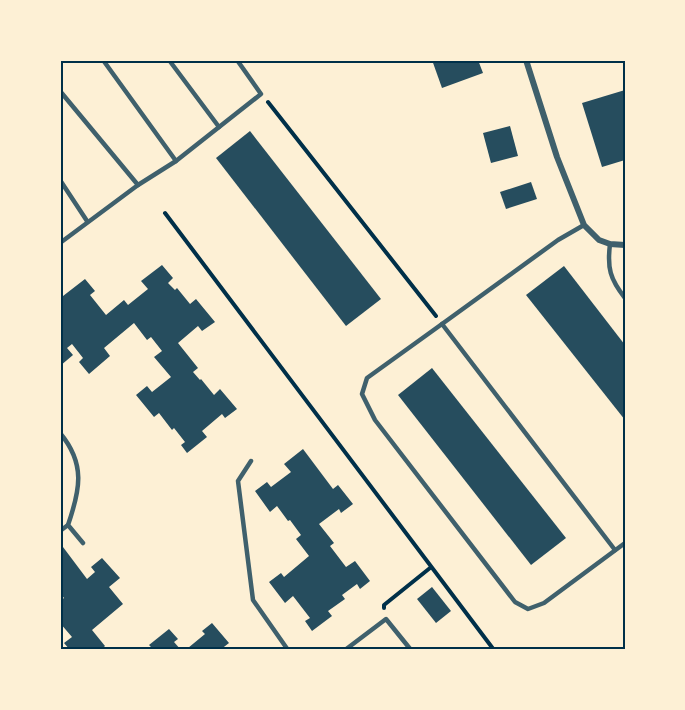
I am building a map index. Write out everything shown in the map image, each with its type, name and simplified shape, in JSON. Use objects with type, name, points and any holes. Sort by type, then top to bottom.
[{"type":"street","points":[[526,60],[557,157],[584,225],[599,240],[610,244],[625,245]]},
{"type":"lane","points":[[104,60],[176,161]]},
{"type":"lane","points":[[169,60],[219,127]]},
{"type":"lane","points":[[60,243],[87,221],[176,161],[261,94],[237,60]]},
{"type":"lane","points":[[60,91],[138,185]]},
{"type":"lane","points":[[60,180],[87,221]]},
{"type":"lane","points":[[584,225],[558,240],[367,378],[362,394],[375,420],[515,602],[528,609],[544,603],[625,543]]},
{"type":"lane","points":[[610,244],[608,262],[613,283],[625,298]]},
{"type":"lane","points":[[442,324],[615,550]]},
{"type":"lane","points":[[60,433],[78,463],[78,496],[68,525],[60,531]]},
{"type":"lane","points":[[251,461],[238,481],[254,600],[288,650]]},
{"type":"lane","points":[[68,525],[82,543]]},
{"type":"lane","points":[[345,650],[386,619],[411,650]]},
{"type":"path","points":[[261,94],[442,324]]},
{"type":"path","points":[[165,213],[430,568],[494,650]]},
{"type":"path","points":[[386,619],[384,605],[430,568]]},
{"type":"building","points":[[432,60],[478,60],[483,73],[442,88]]},
{"type":"building","points":[[625,90],[625,160],[602,167],[582,103]]},
{"type":"building","points":[[510,126],[518,156],[491,163],[483,133]]},
{"type":"building","points":[[250,131],[381,299],[346,326],[216,158]]},
{"type":"building","points":[[531,182],[537,199],[506,209],[500,192]]},
{"type":"building","points":[[162,265],[173,278],[168,283],[175,290],[177,288],[190,304],[196,299],[215,322],[202,331],[198,326],[178,343],[198,368],[193,372],[214,395],[220,389],[237,409],[225,418],[222,414],[202,431],[207,437],[187,453],[181,445],[185,442],[174,428],[172,430],[159,413],[154,417],[136,395],[147,386],[152,392],[171,377],[154,357],[162,351],[151,337],[147,340],[134,323],[104,348],[110,356],[89,374],[79,362],[83,358],[72,344],[67,348],[73,355],[60,366],[60,292],[63,296],[85,279],[95,291],[90,295],[106,315],[124,300],[128,305],[148,289],[141,281]]},
{"type":"building","points":[[564,266],[625,345],[625,420],[526,295]]},
{"type":"building","points":[[432,368],[566,538],[531,565],[398,395]]},
{"type":"building","points":[[303,449],[333,489],[338,485],[353,504],[341,513],[339,509],[319,524],[334,543],[330,546],[346,567],[355,561],[370,581],[360,589],[357,584],[342,595],[345,599],[328,611],[332,616],[312,631],[305,621],[310,618],[293,596],[285,603],[269,582],[281,573],[284,577],[309,556],[296,539],[301,535],[277,506],[270,512],[255,491],[267,482],[271,487],[291,472],[284,464]]},
{"type":"building","points":[[63,547],[87,579],[95,572],[91,567],[102,558],[120,578],[109,587],[123,604],[92,630],[105,646],[101,650],[70,650],[64,643],[72,637],[60,623],[60,601],[64,598],[60,593],[60,550]]},
{"type":"building","points":[[432,587],[451,611],[436,623],[417,599]]},
{"type":"building","points":[[212,623],[229,643],[220,650],[189,650],[188,648],[205,634],[202,631]]},
{"type":"building","points":[[169,629],[178,639],[174,642],[181,650],[154,650],[149,645]]}]
